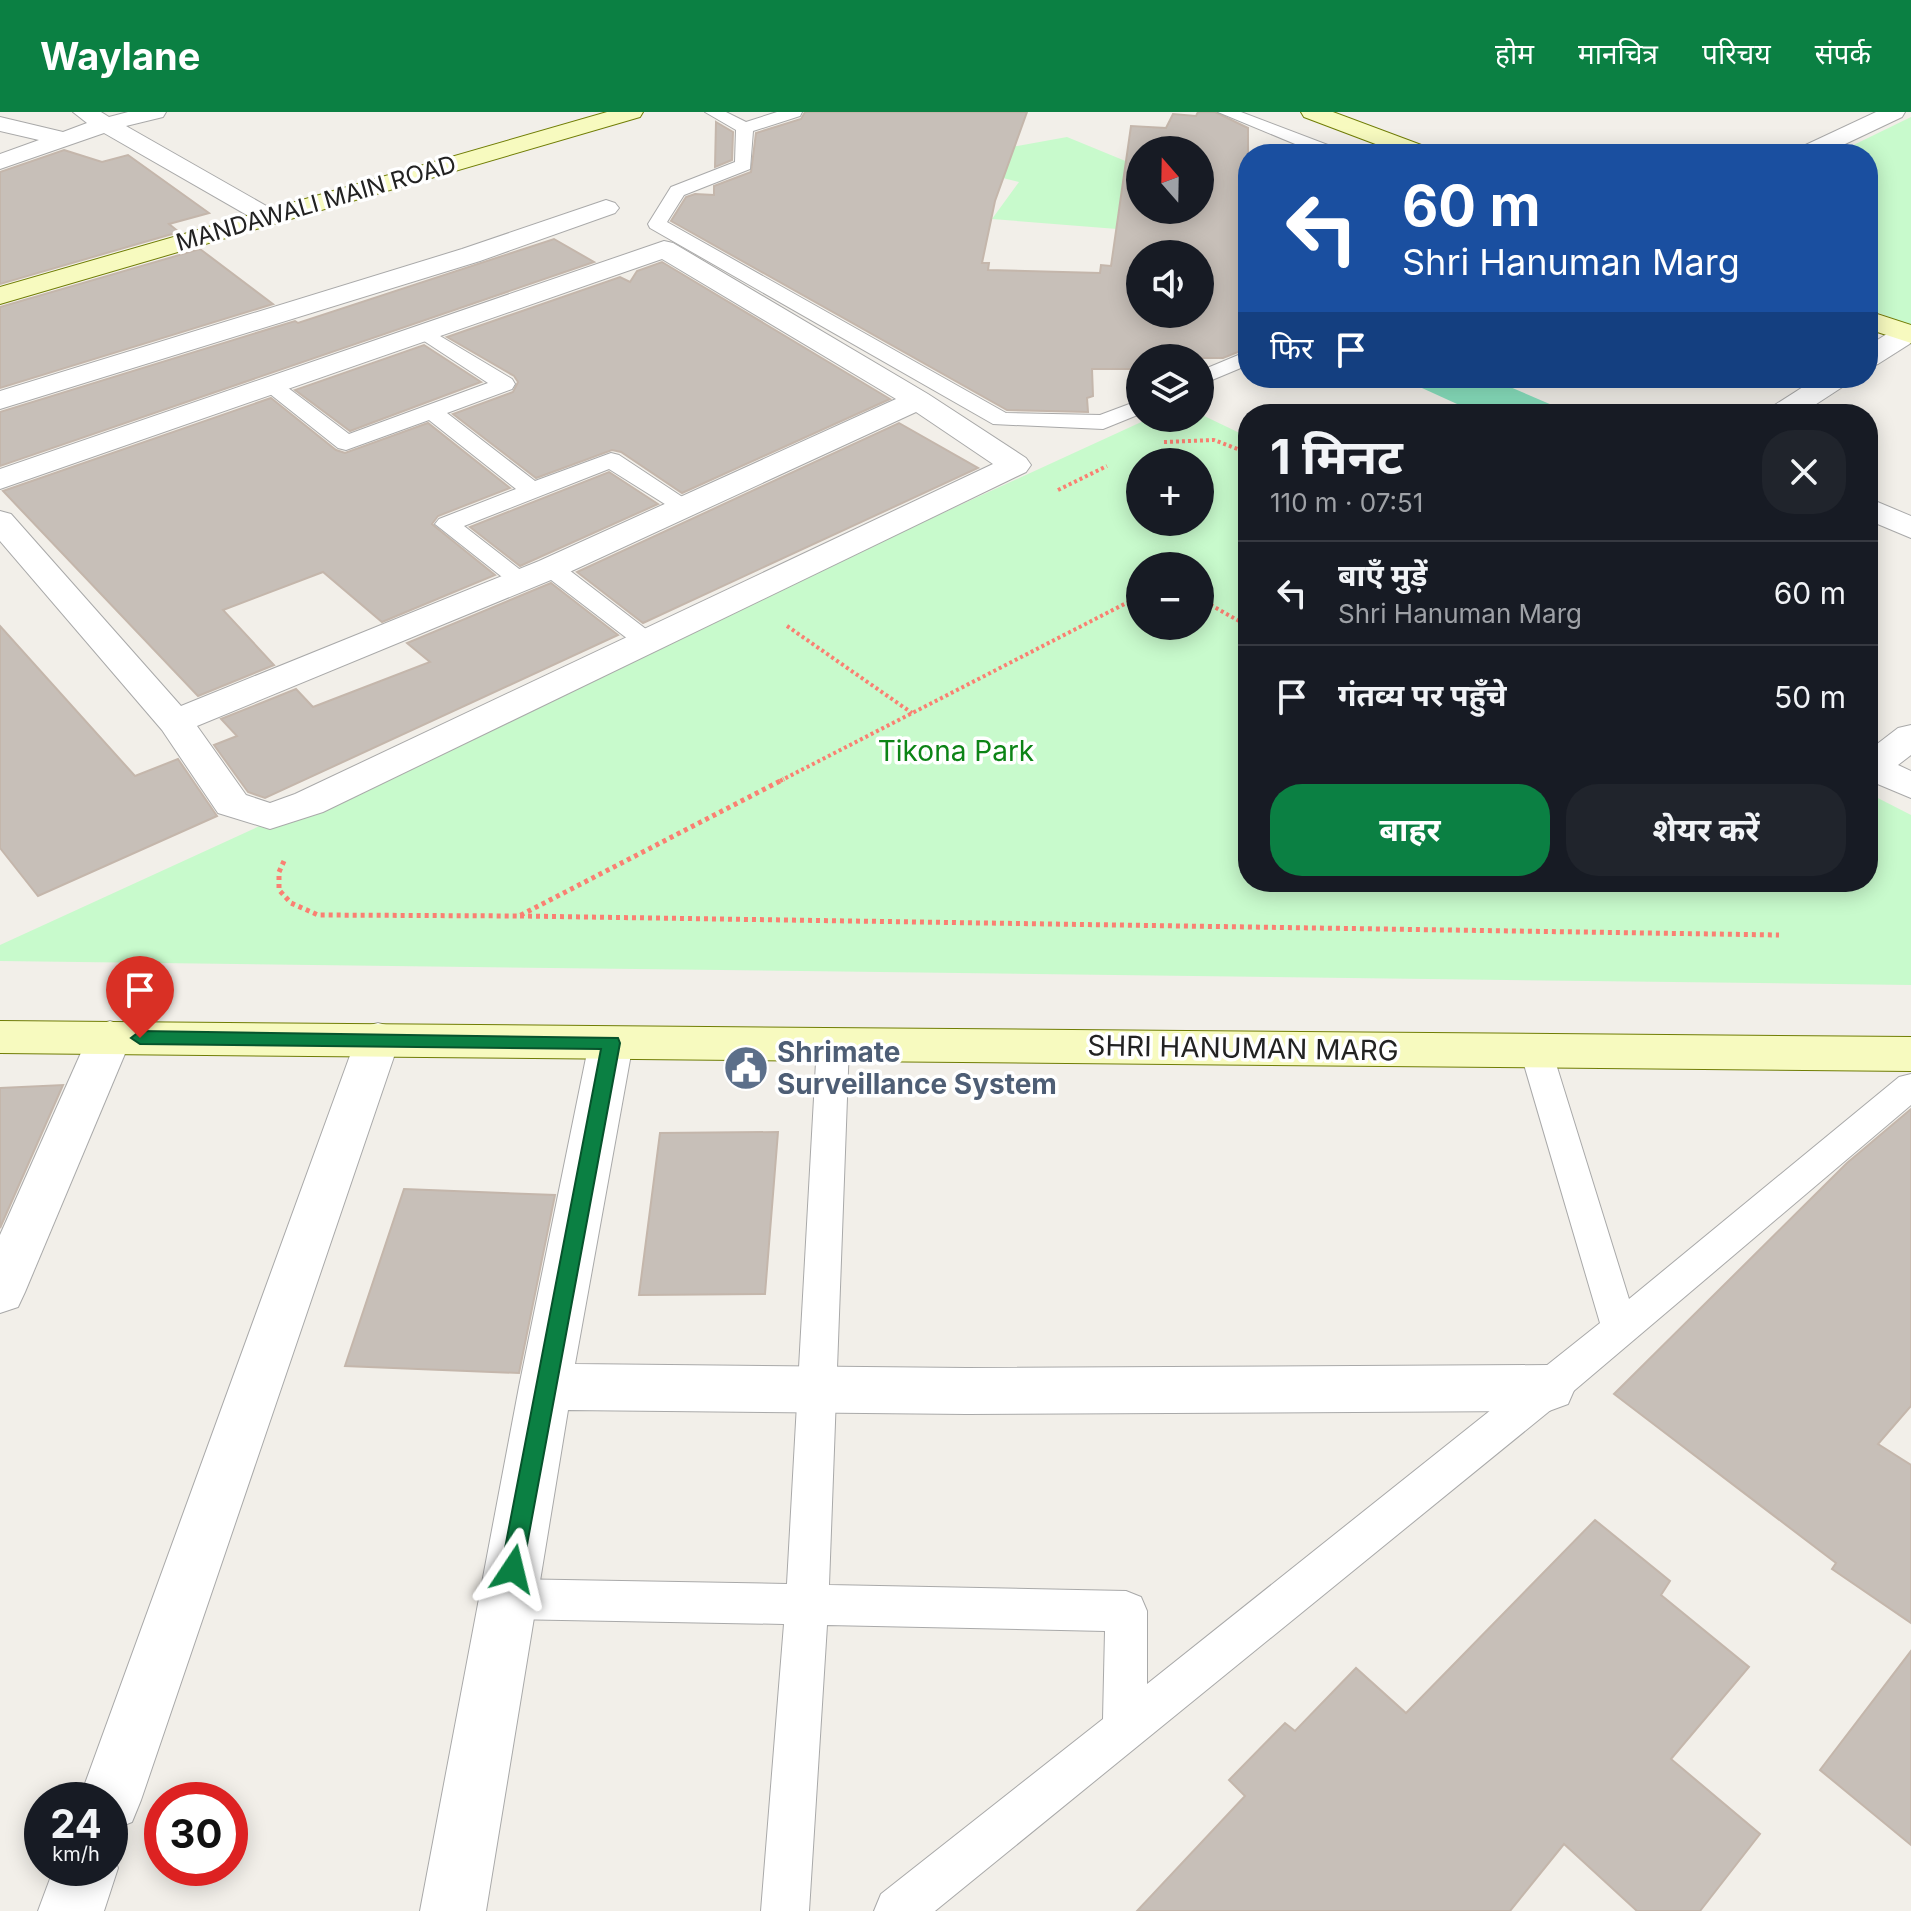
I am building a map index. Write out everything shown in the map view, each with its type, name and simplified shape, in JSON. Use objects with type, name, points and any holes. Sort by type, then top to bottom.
[{"type":"street","points":[[0,162],[63,139],[94,118],[155,112]]},
{"type":"street","name":"MANDAWALI MAIN ROAD","points":[[0,296],[632,112]]},
{"type":"street","points":[[1312,112],[1397,144]]},
{"type":"street","points":[[1826,144],[1894,112]]},
{"type":"street","points":[[94,118],[268,217]]},
{"type":"street","points":[[0,124],[63,139]]},
{"type":"street","points":[[0,400],[471,255],[606,208]]},
{"type":"street","points":[[0,480],[275,370],[425,333],[664,249],[918,400],[1015,465],[309,803],[270,816],[232,804],[175,722],[0,521]]},
{"type":"street","points":[[1878,323],[1908,334]]},
{"type":"street","points":[[229,328],[275,370]]},
{"type":"street","points":[[1878,352],[1908,334]]},
{"type":"street","points":[[1797,404],[1821,388]]},
{"type":"street","points":[[175,722],[551,568],[918,400]]},
{"type":"street","points":[[1878,513],[1911,528]]},
{"type":"street","points":[[1878,760],[1911,736]]},
{"type":"street","points":[[1878,770],[1911,786]]},
{"type":"street","name":"SHRI HANUMAN MARG","points":[[0,1037],[1911,1054]]},
{"type":"street","points":[[0,1292],[110,1037]]},
{"type":"street","points":[[116,1782],[378,1039]]},
{"type":"street","points":[[453,1911],[545,1387],[611,1043]]},
{"type":"street","points":[[545,1387],[817,1390],[1549,1388]]},
{"type":"street","points":[[71,1911],[80,1886]]},
{"type":"lane","points":[[713,112],[745,128],[794,112]]},
{"type":"lane","points":[[1226,112],[1309,144]]},
{"type":"lane","points":[[745,128],[744,165],[677,191],[657,224],[1001,419],[1103,422],[1126,412]]},
{"type":"lane","points":[[275,370],[346,443],[504,384],[425,333]]},
{"type":"lane","points":[[1214,373],[1238,362]]},
{"type":"lane","points":[[430,410],[532,490]]},
{"type":"lane","points":[[520,579],[447,524],[611,460],[684,506]]},
{"type":"lane","points":[[551,568],[646,641]]},
{"type":"lane","points":[[785,1911],[807,1605],[833,1044]]},
{"type":"lane","points":[[1536,1051],[1620,1329]]},
{"type":"lane","points":[[898,1911],[1549,1388],[1911,1086]]},
{"type":"lane","points":[[507,1599],[1126,1611],[1125,1731]]},
{"type":"path","points":[[1160,442],[1214,440],[1238,449]]},
{"type":"path","points":[[1052,493],[1108,465]]},
{"type":"path","points":[[519,916],[1126,603]]},
{"type":"path","points":[[1214,607],[1238,620]]},
{"type":"path","points":[[797,616],[782,623],[912,713]]},
{"type":"path","points":[[289,853],[280,868],[280,894],[290,906],[318,915],[1779,935]]},
{"type":"green space","points":[[1911,117],[1911,325],[1878,313],[1878,144],[1856,144]]},
{"type":"green space","points":[[1067,137],[1126,161],[1126,224],[1150,224],[1155,232],[992,219],[1019,182],[971,170],[1000,149]]},
{"type":"green space","points":[[1422,388],[1512,388],[1550,404],[1457,404]]},
{"type":"green space","name":"Tikona Park","points":[[1214,421],[1238,432],[1238,892],[1878,892],[1878,798],[1911,815],[1911,985],[0,961],[0,945],[1126,429],[1126,432],[1214,432]]},
{"type":"building","points":[[805,112],[1027,112],[995,201],[982,263],[989,263],[988,270],[1100,273],[1101,265],[1111,266],[1126,161],[1126,224],[1214,224],[1214,136],[1130,136],[1131,126],[1166,128],[1173,114],[1196,116],[1198,112],[1215,112],[1248,128],[1248,144],[1238,144],[1238,352],[1214,358],[1214,344],[1126,344],[1126,369],[1092,369],[1093,396],[1087,398],[1088,412],[1007,410],[671,221],[686,197],[714,195],[714,186],[751,172],[756,133],[801,119]]},
{"type":"building","points":[[716,122],[733,132],[732,160],[715,167]]},
{"type":"building","points":[[64,150],[102,162],[128,155],[209,213],[169,224],[179,232],[0,284],[0,172]]},
{"type":"building","points":[[554,239],[594,262],[0,466],[0,412],[295,321],[298,323]]},
{"type":"building","points":[[200,249],[273,304],[0,388],[0,307]]},
{"type":"building","points":[[662,262],[890,399],[682,493],[621,452],[612,450],[536,478],[453,414],[513,392],[518,382],[514,376],[447,337],[620,277],[630,282],[637,271]]},
{"type":"building","points":[[424,345],[481,382],[350,431],[295,390]]},
{"type":"building","points":[[271,398],[336,450],[345,453],[428,423],[510,488],[438,516],[432,524],[495,575],[382,622],[323,572],[223,610],[274,665],[198,696],[3,491]]},
{"type":"building","points":[[899,423],[978,468],[643,623],[577,572]]},
{"type":"building","points":[[609,472],[658,504],[520,566],[470,527]]},
{"type":"building","points":[[551,583],[618,635],[265,798],[248,792],[214,745],[237,736],[221,719],[296,689],[313,707],[430,662],[407,643]]},
{"type":"building","points":[[0,626],[135,776],[178,759],[217,816],[38,896],[0,848]]},
{"type":"building","points":[[63,1085],[0,1228],[0,1088]]},
{"type":"building","points":[[1911,1109],[1911,1406],[1878,1444],[1911,1465],[1911,1623],[1832,1569],[1836,1563],[1614,1394],[1847,1163]]},
{"type":"building","points":[[778,1132],[765,1294],[639,1295],[660,1133]]},
{"type":"building","points":[[404,1189],[555,1195],[519,1373],[345,1366]]},
{"type":"building","points":[[1595,1520],[1670,1581],[1661,1595],[1749,1667],[1671,1759],[1760,1834],[1700,1911],[1637,1911],[1564,1844],[1510,1911],[1137,1911],[1245,1796],[1229,1780],[1285,1723],[1295,1731],[1356,1668],[1406,1713]]},
{"type":"building","points":[[1911,1651],[1911,1845],[1820,1770]]},
{"type":"place","name":"Shrimate Surveillance System","points":[[746,1068]]},
{"type":"route","points":[[140,1038],[611,1043],[513,1569]]}]
